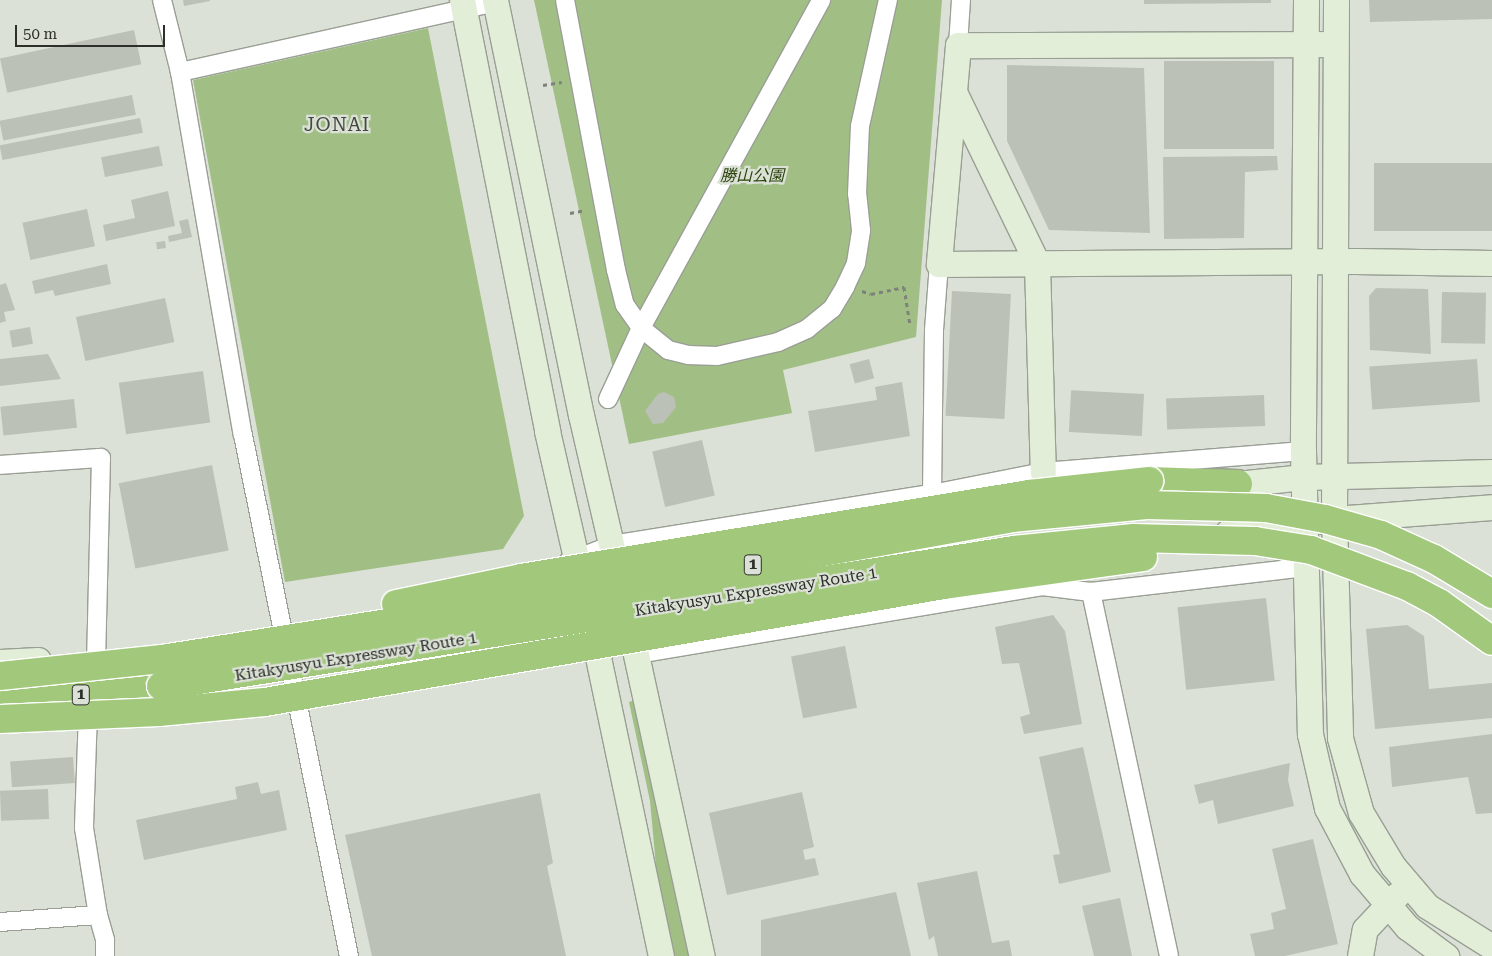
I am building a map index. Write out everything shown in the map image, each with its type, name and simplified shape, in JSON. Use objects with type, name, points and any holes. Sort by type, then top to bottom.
[{"type":"highway","points":[[162,659],[402,602],[521,578],[1029,494],[1149,481],[1238,484]]},
{"type":"highway","name":"Kitakyusyu Expressway Route 1","points":[[0,676],[162,659],[757,564],[1012,518],[1146,505],[1266,508],[1325,519],[1381,535],[1434,559],[1492,594]]},
{"type":"highway","points":[[0,721],[159,712],[265,702],[944,585],[1143,557],[1250,529]]},
{"type":"highway","name":"Kitakyusyu Expressway Route 1","points":[[0,702],[161,686],[1014,550],[1133,538],[1255,541],[1312,550],[1407,586],[1439,603],[1492,640]]},
{"type":"street","points":[[162,0],[180,72],[243,435],[349,956]]},
{"type":"street","points":[[565,0],[616,270],[625,305],[641,328],[668,350],[688,355],[717,356],[785,338],[807,329],[832,309],[856,263],[861,230],[857,194],[859,133],[888,0]]},
{"type":"street","points":[[608,399],[641,328],[822,0]]},
{"type":"street","points":[[932,494],[934,330],[955,94],[961,0]]},
{"type":"street","points":[[1306,0],[1303,451],[1310,734],[1327,808],[1342,840],[1362,874],[1386,906],[1407,927],[1446,956]]},
{"type":"street","points":[[1336,0],[1334,261],[1336,477],[1334,519],[1340,738],[1361,813],[1377,843],[1408,885],[1434,911],[1492,947]]},
{"type":"street","points":[[180,72],[463,4],[495,1],[583,424],[637,654],[702,956]]},
{"type":"street","points":[[463,4],[548,431],[662,956]]},
{"type":"street","points":[[958,45],[1335,44]]},
{"type":"street","points":[[955,94],[1038,263],[1043,472]]},
{"type":"street","points":[[939,264],[1305,261],[1492,263]]},
{"type":"street","points":[[0,662],[96,656],[502,591],[579,568],[612,545],[932,494],[1043,472],[1303,451]]},
{"type":"street","points":[[0,465],[101,458],[96,656]]},
{"type":"street","points":[[579,568],[618,570],[1037,505],[1304,477],[1492,472]]},
{"type":"street","points":[[0,721],[294,686],[630,627],[1009,565],[1250,529],[1334,519],[1492,507]]},
{"type":"street","points":[[637,654],[1042,586],[1090,592],[1306,568]]},
{"type":"street","points":[[1090,592],[1169,956]]},
{"type":"street","points":[[88,712],[84,828],[98,916],[106,940],[105,956]]},
{"type":"street","points":[[1360,956],[1365,930],[1408,885]]},
{"type":"street","points":[[0,922],[98,916]]},
{"type":"path","points":[[871,294],[904,287],[910,324]]},
{"type":"green space","name":"勝山公園","points":[[534,0],[942,0],[916,337],[783,370],[792,413],[629,444]]},
{"type":"green space","points":[[428,28],[524,516],[503,549],[285,582],[193,80]]},
{"type":"green space","points":[[635,700],[690,956],[673,956],[658,888],[650,801],[629,702]]},
{"type":"building","points":[[183,0],[210,0],[210,1],[184,6]]},
{"type":"building","points":[[1144,0],[1271,0],[1271,3],[1144,4]]},
{"type":"building","points":[[1369,0],[1492,0],[1492,19],[1370,22]]},
{"type":"building","points":[[134,30],[141,64],[7,93],[0,58]]},
{"type":"building","points":[[1164,61],[1274,61],[1274,149],[1164,149]]},
{"type":"building","points":[[1007,65],[1144,68],[1150,233],[1049,230],[1007,141]]},
{"type":"building","points":[[132,95],[136,115],[3,140],[0,121]]},
{"type":"building","points":[[140,118],[143,133],[2,160],[0,145]]},
{"type":"building","points":[[159,146],[163,166],[105,177],[101,157]]},
{"type":"building","points":[[1277,156],[1278,170],[1245,172],[1244,238],[1164,239],[1163,157]]},
{"type":"building","points":[[1374,163],[1492,163],[1492,231],[1374,231]]},
{"type":"building","points":[[168,191],[175,226],[106,241],[103,225],[135,218],[131,200]]},
{"type":"building","points":[[87,209],[95,246],[30,260],[22,223]]},
{"type":"building","points":[[188,219],[192,237],[169,242],[168,236],[182,233],[179,221]]},
{"type":"building","points":[[165,241],[166,248],[157,249],[156,242]]},
{"type":"building","points":[[107,264],[111,284],[55,296],[53,290],[35,294],[32,281]]},
{"type":"building","points":[[6,283],[15,310],[4,312],[6,321],[0,323],[0,285]]},
{"type":"building","points":[[1376,288],[1428,289],[1431,354],[1370,350],[1369,296]]},
{"type":"building","points":[[952,291],[1011,294],[1004,419],[945,416]]},
{"type":"building","points":[[1442,292],[1486,293],[1485,344],[1441,343]]},
{"type":"building","points":[[165,298],[174,342],[85,361],[76,317]]},
{"type":"building","points":[[30,327],[33,344],[12,347],[9,331]]},
{"type":"building","points":[[48,354],[61,379],[0,386],[0,359]]},
{"type":"building","points":[[869,359],[874,378],[855,383],[850,364]]},
{"type":"building","points":[[1477,359],[1480,402],[1372,409],[1369,367]]},
{"type":"building","points":[[203,371],[210,422],[126,434],[119,383]]},
{"type":"building","points":[[902,382],[910,436],[815,452],[808,411],[877,400],[875,387]]},
{"type":"building","points":[[1071,390],[1144,394],[1142,436],[1069,432]]},
{"type":"building","points":[[664,392],[674,397],[676,407],[663,423],[653,424],[645,411],[658,394]]},
{"type":"building","points":[[1264,395],[1265,426],[1167,429],[1166,398]]},
{"type":"building","points":[[74,399],[77,428],[3,436],[0,407]]},
{"type":"building","points":[[702,440],[715,496],[665,507],[652,451]]},
{"type":"building","points":[[212,465],[229,550],[135,569],[119,483]]},
{"type":"building","points":[[1266,598],[1275,681],[1186,690],[1177,607]]},
{"type":"building","points":[[1053,615],[1065,631],[1082,724],[1024,734],[1020,717],[1030,714],[1019,663],[1002,664],[995,627]]},
{"type":"building","points":[[1407,625],[1424,636],[1429,689],[1492,683],[1492,718],[1375,729],[1366,629]]},
{"type":"building","points":[[845,646],[857,708],[803,718],[791,656]]},
{"type":"building","points":[[1492,734],[1492,813],[1476,814],[1468,777],[1392,787],[1389,747]]},
{"type":"building","points":[[1083,747],[1111,872],[1059,884],[1053,855],[1060,854],[1039,757]]},
{"type":"building","points":[[73,757],[75,783],[12,787],[10,761]]},
{"type":"building","points":[[1290,763],[1288,780],[1294,806],[1218,824],[1213,800],[1199,804],[1194,785]]},
{"type":"building","points":[[258,782],[261,794],[279,790],[287,830],[144,860],[136,820],[237,799],[235,787]]},
{"type":"building","points":[[48,789],[49,819],[1,821],[0,791]]},
{"type":"building","points":[[802,792],[814,847],[803,850],[805,860],[815,858],[819,875],[727,895],[709,813]]},
{"type":"building","points":[[540,793],[553,863],[547,866],[566,956],[372,956],[345,835]]},
{"type":"building","points":[[1313,839],[1338,944],[1285,956],[1255,956],[1250,934],[1274,929],[1271,913],[1286,909],[1272,849]]},
{"type":"building","points":[[977,871],[992,943],[1009,940],[1012,956],[938,956],[934,936],[929,940],[917,883]]},
{"type":"building","points":[[896,892],[911,956],[761,956],[761,920]]},
{"type":"building","points":[[1120,898],[1132,956],[1094,956],[1082,906]]},
{"type":"district","name":"JONAI","points":[[337,125]]}]
